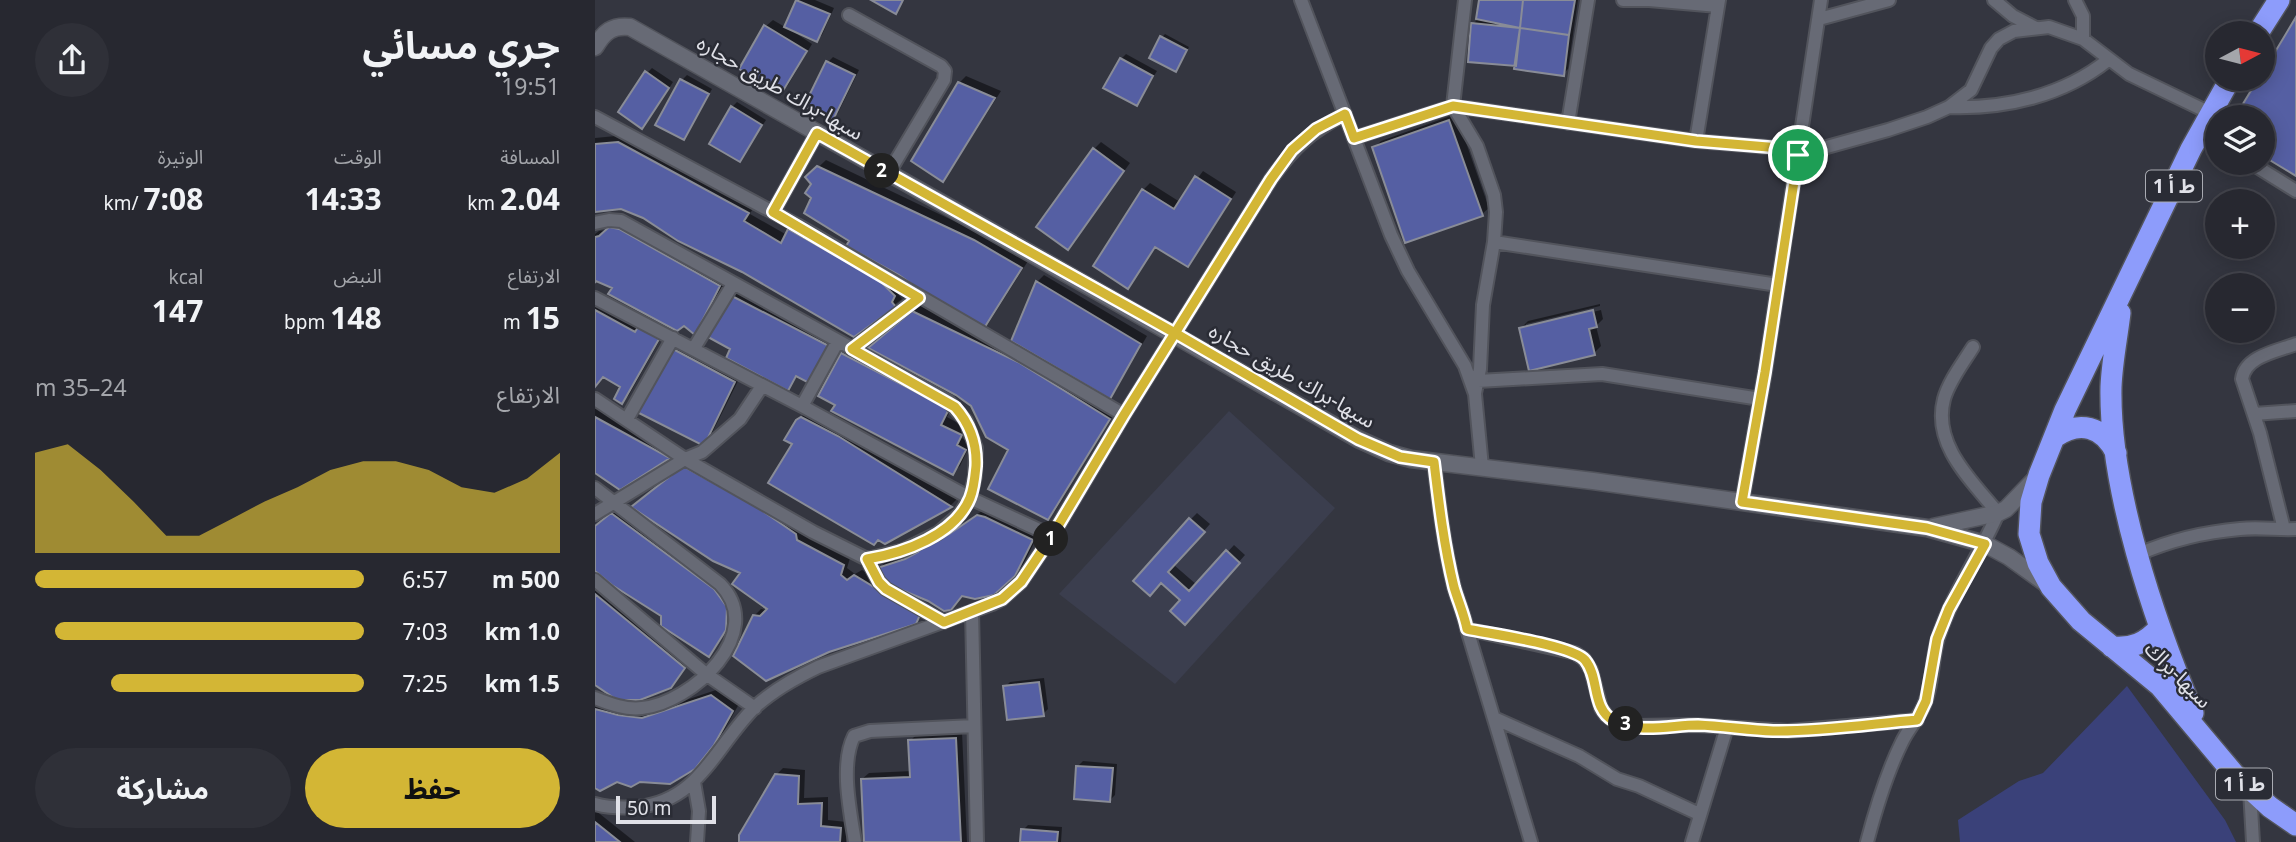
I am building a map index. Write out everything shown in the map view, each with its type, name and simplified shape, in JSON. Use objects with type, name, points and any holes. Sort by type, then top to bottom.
[{"type":"highway","points":[[2266,21],[2279,0]]},
{"type":"highway","name":"سبها-براك","points":[[2201,734],[2160,686],[2081,621],[2051,587],[2038,563],[2029,534],[2031,502],[2039,475],[2087,363],[2205,137]]},
{"type":"highway","name":"سبها-براك","points":[[2123,295],[2111,389],[2116,453],[2124,500],[2160,627],[2201,734]]},
{"type":"highway","points":[[2055,438],[2065,430],[2089,428],[2110,441],[2116,453]]},
{"type":"highway","points":[[2112,647],[2123,648],[2144,642],[2160,627]]},
{"type":"highway","name":"ط أ 1","points":[[2201,734],[2218,758],[2250,790],[2296,825]]},
{"type":"main road","name":"سبها-براك طريق حجاره","points":[[595,47],[611,29],[630,27],[1175,333],[1358,439],[1400,457],[1927,528],[1985,544],[2009,557],[2051,587]]},
{"type":"main road","name":"سبها-براك طريق حجاره","points":[[1927,528],[1998,513],[2021,495],[2039,475]]},
{"type":"street","points":[[1301,0],[1391,235],[1408,271],[1477,387]]},
{"type":"street","points":[[1465,0],[1453,106],[1477,146],[1488,174],[1496,212],[1495,242],[1483,305],[1477,387],[1482,467]]},
{"type":"street","points":[[1568,123],[1588,0]]},
{"type":"street","points":[[1623,0],[1719,3],[1696,141]]},
{"type":"street","points":[[1742,502],[1821,0]]},
{"type":"street","points":[[1819,19],[1889,0]]},
{"type":"street","points":[[1994,0],[2013,16],[2035,28]]},
{"type":"street","points":[[2075,0],[2083,16],[2083,39]]},
{"type":"street","points":[[849,15],[941,66],[945,71],[944,80],[888,174]]},
{"type":"street","points":[[1354,138],[1453,106],[1696,141],[1781,148],[1798,155],[1888,130],[1949,107],[1971,90],[1991,48],[1999,39],[2014,32],[2035,28],[2057,28],[2083,39],[2108,60],[2150,86],[2205,126]]},
{"type":"street","points":[[1949,107],[1982,108],[2038,96],[2083,78],[2108,60]]},
{"type":"street","points":[[595,804],[627,808],[655,805],[675,797],[694,782],[755,708],[782,686],[818,667],[944,622],[1002,599],[1012,592],[1052,536],[1271,179],[1292,150],[1316,129],[1345,114]]},
{"type":"street","points":[[595,117],[773,212],[1124,415]]},
{"type":"street","points":[[773,212],[817,133]]},
{"type":"street","points":[[2270,175],[2296,191]]},
{"type":"street","points":[[595,223],[609,220],[621,222],[949,402],[960,412],[972,433],[976,448],[975,476],[970,498],[960,514],[938,533],[904,550],[867,559]]},
{"type":"street","points":[[1495,242],[1778,285]]},
{"type":"street","points":[[694,348],[733,284]]},
{"type":"street","points":[[595,298],[694,348],[970,498],[1052,536]]},
{"type":"street","points":[[852,349],[919,298]]},
{"type":"street","points":[[627,419],[673,338]]},
{"type":"street","points":[[802,406],[838,341]]},
{"type":"street","points":[[2139,554],[2167,542],[2204,534],[2242,528],[2290,529],[2254,414],[2243,388],[2243,373],[2256,360],[2296,344]]},
{"type":"street","points":[[1867,842],[1879,796],[1903,740],[1926,701],[1937,639],[1949,609],[1985,544],[1998,513],[1955,459],[1944,434],[1943,402],[1973,347]]},
{"type":"street","points":[[1477,387],[1602,374],[1760,399]]},
{"type":"street","points":[[595,514],[685,459],[702,452],[745,414],[762,386]]},
{"type":"street","points":[[595,399],[685,459],[813,532],[867,559],[879,582],[886,589],[944,622]]},
{"type":"street","points":[[2254,414],[2296,411]]},
{"type":"street","points":[[1434,462],[1455,591],[1531,842]]},
{"type":"street","points":[[595,488],[720,584],[730,597],[736,617],[735,630],[725,654],[689,689],[660,705],[641,708],[628,708],[595,698]]},
{"type":"street","points":[[595,580],[706,674],[755,708]]},
{"type":"street","points":[[972,611],[977,842]]},
{"type":"street","points":[[1467,629],[1575,653],[1584,659],[1591,670],[1601,708],[1615,722],[1658,728],[1695,725],[1788,731],[1917,720]]},
{"type":"street","points":[[1494,718],[1579,755],[1617,779],[1639,786],[1699,814]]},
{"type":"street","points":[[855,842],[848,796],[849,747],[854,736],[870,731],[974,726]]},
{"type":"street","points":[[1692,842],[1727,727]]},
{"type":"street","points":[[694,782],[699,811],[697,842]]},
{"type":"street","points":[[2250,790],[2253,842]]},
{"type":"shaded area","points":[[1229,411],[1335,508],[1175,684],[1059,594]]},
{"type":"shaded area","points":[[2127,686],[2225,820],[2236,842],[1960,842],[1958,820],[2019,781],[2043,773]]},
{"type":"building","points":[[796,0],[830,14],[817,42],[784,27]]},
{"type":"building","points":[[871,0],[903,0],[896,14]]},
{"type":"building","points":[[1479,0],[1523,0],[1520,28],[1476,19]]},
{"type":"building","points":[[1523,0],[1575,0],[1569,35],[1520,28]]},
{"type":"building","points":[[2296,17],[2296,176],[2275,163],[2275,105],[2242,105],[2251,91],[2275,91],[2275,52]]},
{"type":"building","points":[[1471,23],[1520,28],[1516,66],[1468,62]]},
{"type":"building","points":[[764,25],[807,51],[781,94],[739,69]]},
{"type":"building","points":[[1520,28],[1569,35],[1564,76],[1514,69]]},
{"type":"building","points":[[1160,36],[1187,50],[1176,72],[1149,58]]},
{"type":"building","points":[[1120,58],[1153,76],[1137,106],[1103,88]]},
{"type":"building","points":[[826,61],[855,75],[833,120],[804,106]]},
{"type":"building","points":[[645,71],[669,88],[642,129],[618,112]]},
{"type":"building","points":[[680,79],[709,94],[684,140],[655,125]]},
{"type":"building","points":[[958,82],[995,98],[943,182],[911,161]]},
{"type":"building","points":[[731,106],[762,125],[740,162],[709,144]]},
{"type":"building","points":[[1449,120],[1483,216],[1405,243],[1372,147]]},
{"type":"building","points":[[618,142],[749,213],[744,221],[781,243],[788,229],[879,280],[895,296],[892,302],[896,307],[854,337],[742,272],[678,241],[643,218],[621,209],[595,212],[595,144]]},
{"type":"building","points":[[1093,148],[1124,171],[1068,250],[1036,227]]},
{"type":"building","points":[[817,166],[974,240],[1022,268],[981,333],[899,275],[846,246],[849,241],[804,213],[811,198],[805,193],[811,184],[805,177]]},
{"type":"building","points":[[1195,176],[1231,199],[1188,267],[1155,247],[1128,289],[1093,266],[1142,189],[1174,209]]},
{"type":"building","points":[[609,227],[619,229],[720,286],[695,335],[684,326],[677,331],[608,294],[612,288],[596,281],[595,283],[595,237]]},
{"type":"building","points":[[1036,281],[1141,344],[1110,399],[1011,341]]},
{"type":"building","points":[[730,295],[829,346],[809,383],[796,376],[788,391],[726,358],[730,349],[708,337]]},
{"type":"building","points":[[595,310],[635,332],[638,327],[659,339],[622,404],[614,399],[620,387],[603,377],[595,387]]},
{"type":"building","points":[[1593,310],[1597,327],[1589,329],[1595,355],[1529,371],[1519,328]]},
{"type":"building","points":[[912,311],[1018,362],[1110,419],[1048,520],[988,489],[1008,450],[986,437],[971,406],[956,395],[868,348]]},
{"type":"building","points":[[673,349],[735,382],[704,446],[635,411]]},
{"type":"building","points":[[841,353],[949,409],[941,425],[962,435],[957,445],[966,450],[953,475],[831,411],[835,405],[818,396]]},
{"type":"building","points":[[595,417],[670,458],[620,490],[595,473]]},
{"type":"building","points":[[801,417],[838,436],[952,507],[885,544],[878,540],[874,545],[768,483],[792,444],[784,440],[796,420]]},
{"type":"building","points":[[683,466],[754,505],[796,534],[797,540],[844,565],[841,575],[847,580],[854,575],[920,615],[916,624],[829,652],[766,681],[733,656],[753,615],[760,616],[767,609],[732,584],[740,573],[713,561],[631,507]]},
{"type":"building","points":[[611,513],[714,589],[727,607],[726,630],[709,657],[661,626],[661,616],[595,571],[595,526]]},
{"type":"building","points":[[977,515],[1033,540],[1015,576],[994,595],[975,599],[962,596],[951,610],[944,611],[881,578],[877,568],[905,559]]},
{"type":"building","points":[[1189,518],[1205,532],[1168,572],[1189,591],[1226,550],[1240,563],[1185,625],[1170,611],[1180,600],[1161,583],[1150,596],[1133,581]]},
{"type":"building","points":[[595,594],[685,668],[671,688],[640,700],[617,700],[595,685]]},
{"type":"building","points":[[1039,682],[1044,716],[1007,720],[1003,686]]},
{"type":"building","points":[[711,695],[733,711],[714,745],[695,769],[670,784],[640,782],[631,787],[617,782],[600,791],[595,788],[595,709],[642,718]]},
{"type":"building","points":[[956,738],[961,842],[864,842],[861,779],[910,777],[908,740]]},
{"type":"building","points":[[1076,766],[1113,768],[1110,802],[1074,799]]},
{"type":"building","points":[[775,774],[799,776],[798,804],[822,803],[821,826],[841,828],[840,842],[739,842],[739,835]]},
{"type":"building","points":[[595,822],[620,842],[595,842]]},
{"type":"building","points":[[1021,829],[1058,832],[1057,842],[1020,842]]},
{"type":"route","points":[[1798,155],[1742,502],[1927,528],[1985,544],[1949,609],[1937,639],[1926,701],[1917,720],[1788,731],[1695,725],[1658,728],[1615,722],[1601,708],[1591,670],[1584,659],[1575,653],[1467,629],[1455,591],[1445,542],[1434,462],[1400,457],[1358,439],[1175,333],[817,133],[773,212],[919,298],[852,349],[955,407],[972,433],[976,448],[975,476],[970,498],[960,514],[938,533],[904,550],[867,559],[879,582],[886,589],[944,622],[1002,599],[1021,582],[1052,536],[1124,415],[1175,333],[1271,179],[1292,150],[1316,129],[1345,114],[1354,138],[1453,106],[1696,141],[1781,148],[1798,155]]}]
